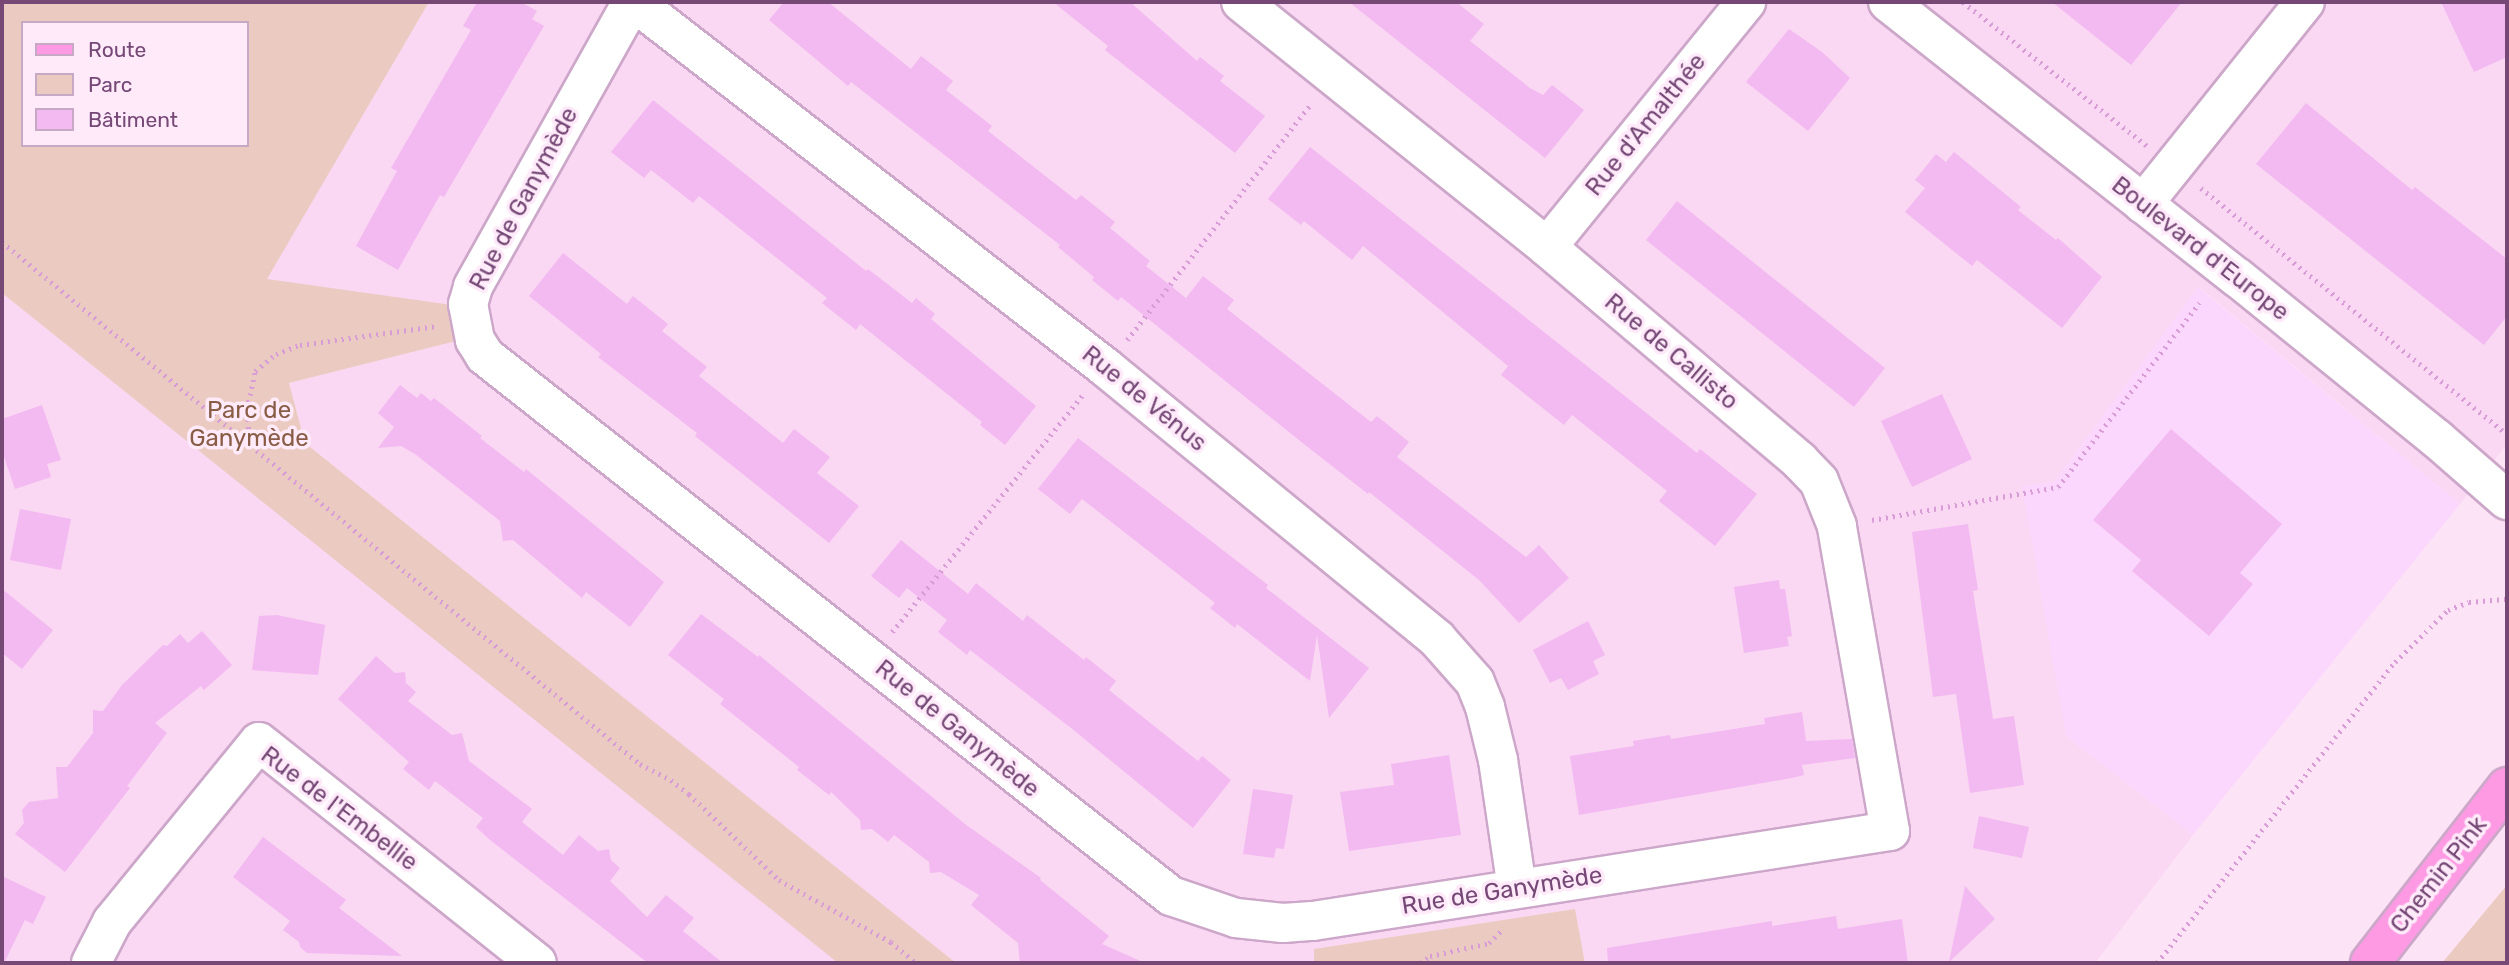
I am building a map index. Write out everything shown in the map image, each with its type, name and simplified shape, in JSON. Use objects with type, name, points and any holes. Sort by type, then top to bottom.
[{"type":"main road","name":"Chemin Pink","points":[[2370,963],[2507,787]]},
{"type":"street","name":"Rue de Ganymède","points":[[633,2],[473,287],[468,304],[469,322],[485,356],[1171,896],[1236,918],[1283,923],[1313,922],[1890,831]]},
{"type":"street","name":"Rue de Vénus","points":[[633,2],[1105,368],[1437,639],[1475,682],[1485,707],[1498,760],[1517,888]]},
{"type":"street","name":"Rue de Callisto","points":[[1241,2],[1547,247],[1800,461],[1819,481],[1836,526],[1890,831]]},
{"type":"street","name":"Rue d'Amalthée","points":[[1547,247],[1746,2]]},
{"type":"street","name":"Boulevard d'Europe","points":[[1888,2],[2427,430],[2507,500]]},
{"type":"street","points":[[2143,204],[2305,2]]},
{"type":"street","name":"Rue de l'Embellie","points":[[91,963],[112,922],[259,742],[537,963]]},
{"type":"path","points":[[1963,2],[2173,166],[2507,434]]},
{"type":"path","points":[[2,242],[640,764],[689,794],[779,880],[871,930],[916,963]]},
{"type":"path","points":[[1836,526],[2058,487],[2199,303]]},
{"type":"path","points":[[249,444],[247,409],[255,371],[276,354],[300,345],[469,322]]},
{"type":"path","points":[[2157,963],[2403,653],[2448,610],[2469,602],[2507,599]]},
{"type":"path","points":[[1420,963],[1430,956],[1489,943],[1508,923],[1517,888]]},
{"type":"shaded area","points":[[429,2],[2507,2],[2507,444],[2460,504],[2199,287],[2054,482],[2066,736],[2193,835],[2095,963],[1585,963],[1575,909],[1314,949],[1314,963],[956,963],[305,443],[289,383],[459,340],[266,279]]},
{"type":"shaded area","points":[[2198,287],[2460,504],[2193,835],[2066,736],[2022,486],[2054,482]]},
{"type":"shaded area","points":[[2,293],[187,439],[838,963],[2,963]]},
{"type":"green space","name":"Parc de Ganymède","points":[[2,2],[429,2],[267,279],[452,305],[460,340],[289,383],[305,443],[956,963],[838,963],[2,293]]},
{"type":"green space","points":[[2507,885],[2507,963],[2442,963]]},
{"type":"green space","points":[[1575,909],[1585,963],[1314,963],[1314,949]]},
{"type":"building","points":[[477,2],[521,2],[537,11],[532,19],[544,26],[444,197],[440,195],[398,270],[356,246],[397,171],[391,168],[471,30],[463,26]]},
{"type":"building","points":[[784,2],[828,2],[911,69],[921,56],[953,81],[946,90],[992,126],[988,131],[1076,200],[1081,195],[1115,222],[1110,228],[1150,261],[1146,266],[1186,298],[1203,276],[1234,300],[1227,309],[1371,422],[1377,416],[1409,442],[1397,457],[1526,557],[1539,545],[1569,578],[1519,623],[1479,580],[1121,297],[1118,301],[1092,280],[1094,277],[1058,247],[1060,245],[851,82],[848,86],[769,20]]},
{"type":"building","points":[[1053,2],[1130,2],[1197,61],[1200,57],[1224,76],[1220,81],[1265,116],[1235,153],[1105,50],[1108,46]]},
{"type":"building","points":[[1349,2],[1456,2],[1484,24],[1470,41],[1530,88],[1543,95],[1552,85],[1584,110],[1545,158]]},
{"type":"building","points":[[2052,2],[2182,2],[2131,65]]},
{"type":"building","points":[[2441,2],[2507,2],[2507,57],[2474,72]]},
{"type":"building","points":[[1789,29],[1822,52],[1850,78],[1808,131],[1746,82]]},
{"type":"building","points":[[653,100],[866,271],[868,269],[912,303],[916,298],[935,314],[931,319],[1036,406],[1005,445],[980,425],[982,422],[860,324],[856,330],[822,303],[827,298],[699,196],[693,203],[651,170],[644,178],[611,152]]},
{"type":"building","points":[[2306,103],[2412,190],[2415,187],[2507,259],[2507,316],[2484,345],[2256,164]]},
{"type":"building","points":[[1310,147],[1697,453],[1700,449],[1757,494],[1715,546],[1659,501],[1667,491],[1572,415],[1564,425],[1501,375],[1508,366],[1363,246],[1352,260],[1304,221],[1301,225],[1268,199]]},
{"type":"building","points":[[1954,152],[2021,207],[2018,210],[2056,240],[2058,238],[2102,277],[2062,328],[1977,260],[1972,266],[1905,212],[1925,188],[1915,180],[1936,154],[1946,162]]},
{"type":"building","points":[[1677,201],[1885,368],[1854,407],[1646,240]]},
{"type":"building","points":[[563,253],[627,304],[633,296],[668,324],[662,331],[707,367],[699,376],[783,443],[794,429],[830,457],[817,473],[859,506],[829,543],[695,436],[697,433],[598,357],[601,354],[529,296]]},
{"type":"building","points":[[400,385],[417,398],[421,393],[431,401],[434,398],[482,436],[480,438],[524,472],[526,469],[664,582],[630,627],[586,592],[582,598],[513,540],[503,541],[500,521],[415,454],[401,446],[378,448],[394,427],[378,413]]},
{"type":"building","points":[[1942,394],[1972,459],[1912,487],[1881,421]]},
{"type":"building","points":[[42,405],[61,460],[47,464],[51,477],[15,489],[2,451],[2,419]]},
{"type":"building","points":[[2171,429],[2282,524],[2240,573],[2253,584],[2209,636],[2132,571],[2141,560],[2093,520]]},
{"type":"building","points":[[1078,438],[1268,585],[1266,588],[1369,668],[1329,718],[1317,635],[1310,681],[1237,624],[1235,628],[1210,608],[1215,603],[1082,499],[1070,514],[1038,489]]},
{"type":"building","points":[[20,509],[71,519],[61,570],[10,560]]},
{"type":"building","points":[[1968,524],[1978,590],[1973,591],[1993,719],[2014,716],[2024,785],[1970,793],[1956,694],[1933,697],[1912,532]]},
{"type":"building","points":[[901,540],[968,594],[976,583],[1023,621],[1027,615],[1084,660],[1086,657],[1116,681],[1109,690],[1198,761],[1202,756],[1231,780],[1193,828],[970,650],[967,655],[938,632],[947,620],[907,588],[899,598],[871,576]]},
{"type":"building","points":[[1779,580],[1780,589],[1785,589],[1792,636],[1787,637],[1789,646],[1744,653],[1734,587]]},
{"type":"building","points":[[2,589],[53,630],[22,669],[2,653]]},
{"type":"building","points":[[701,614],[758,657],[759,655],[965,824],[1041,878],[1040,880],[1109,936],[1102,944],[1145,963],[1020,963],[1018,943],[971,905],[979,895],[941,872],[930,873],[929,862],[894,835],[888,842],[872,829],[861,830],[860,820],[831,792],[829,795],[797,770],[799,767],[720,704],[724,699],[668,655]]},
{"type":"building","points":[[277,615],[325,625],[318,675],[252,670],[259,616]]},
{"type":"building","points":[[1588,621],[1605,655],[1593,661],[1599,674],[1568,690],[1561,678],[1550,683],[1533,650]]},
{"type":"building","points":[[202,631],[232,665],[204,690],[201,686],[155,723],[167,733],[127,786],[130,788],[65,872],[15,834],[24,823],[22,810],[29,802],[58,798],[56,767],[67,767],[93,733],[93,710],[103,711],[122,685],[163,645],[167,646],[180,634],[188,643]]},
{"type":"building","points":[[376,656],[395,673],[405,672],[406,683],[416,692],[408,701],[452,735],[462,733],[469,761],[532,809],[522,822],[563,855],[579,835],[598,851],[609,849],[611,860],[620,868],[610,881],[647,917],[666,895],[694,918],[683,931],[723,963],[648,963],[490,840],[476,827],[483,818],[435,781],[429,790],[403,769],[409,762],[338,699]]},
{"type":"building","points":[[1802,712],[1806,741],[1852,739],[1855,758],[1802,765],[1804,775],[1792,778],[1579,815],[1570,756],[1634,746],[1633,741],[1670,735],[1671,739],[1765,724],[1764,718]]},
{"type":"building","points":[[1449,755],[1461,835],[1349,851],[1340,792],[1394,785],[1391,764]]},
{"type":"building","points":[[1253,789],[1293,795],[1284,849],[1276,848],[1274,858],[1243,854]]},
{"type":"building","points":[[1979,816],[2029,827],[2022,858],[1973,848]]},
{"type":"building","points":[[263,837],[346,900],[339,908],[402,956],[307,953],[300,947],[299,942],[283,930],[290,921],[233,877]]},
{"type":"building","points":[[2,876],[46,897],[33,924],[25,920],[4,963]]},
{"type":"building","points":[[1965,886],[1995,919],[1949,962]]},
{"type":"building","points":[[1836,916],[1838,929],[1902,919],[1908,963],[1608,963],[1607,948],[1772,921],[1772,926]]}]
